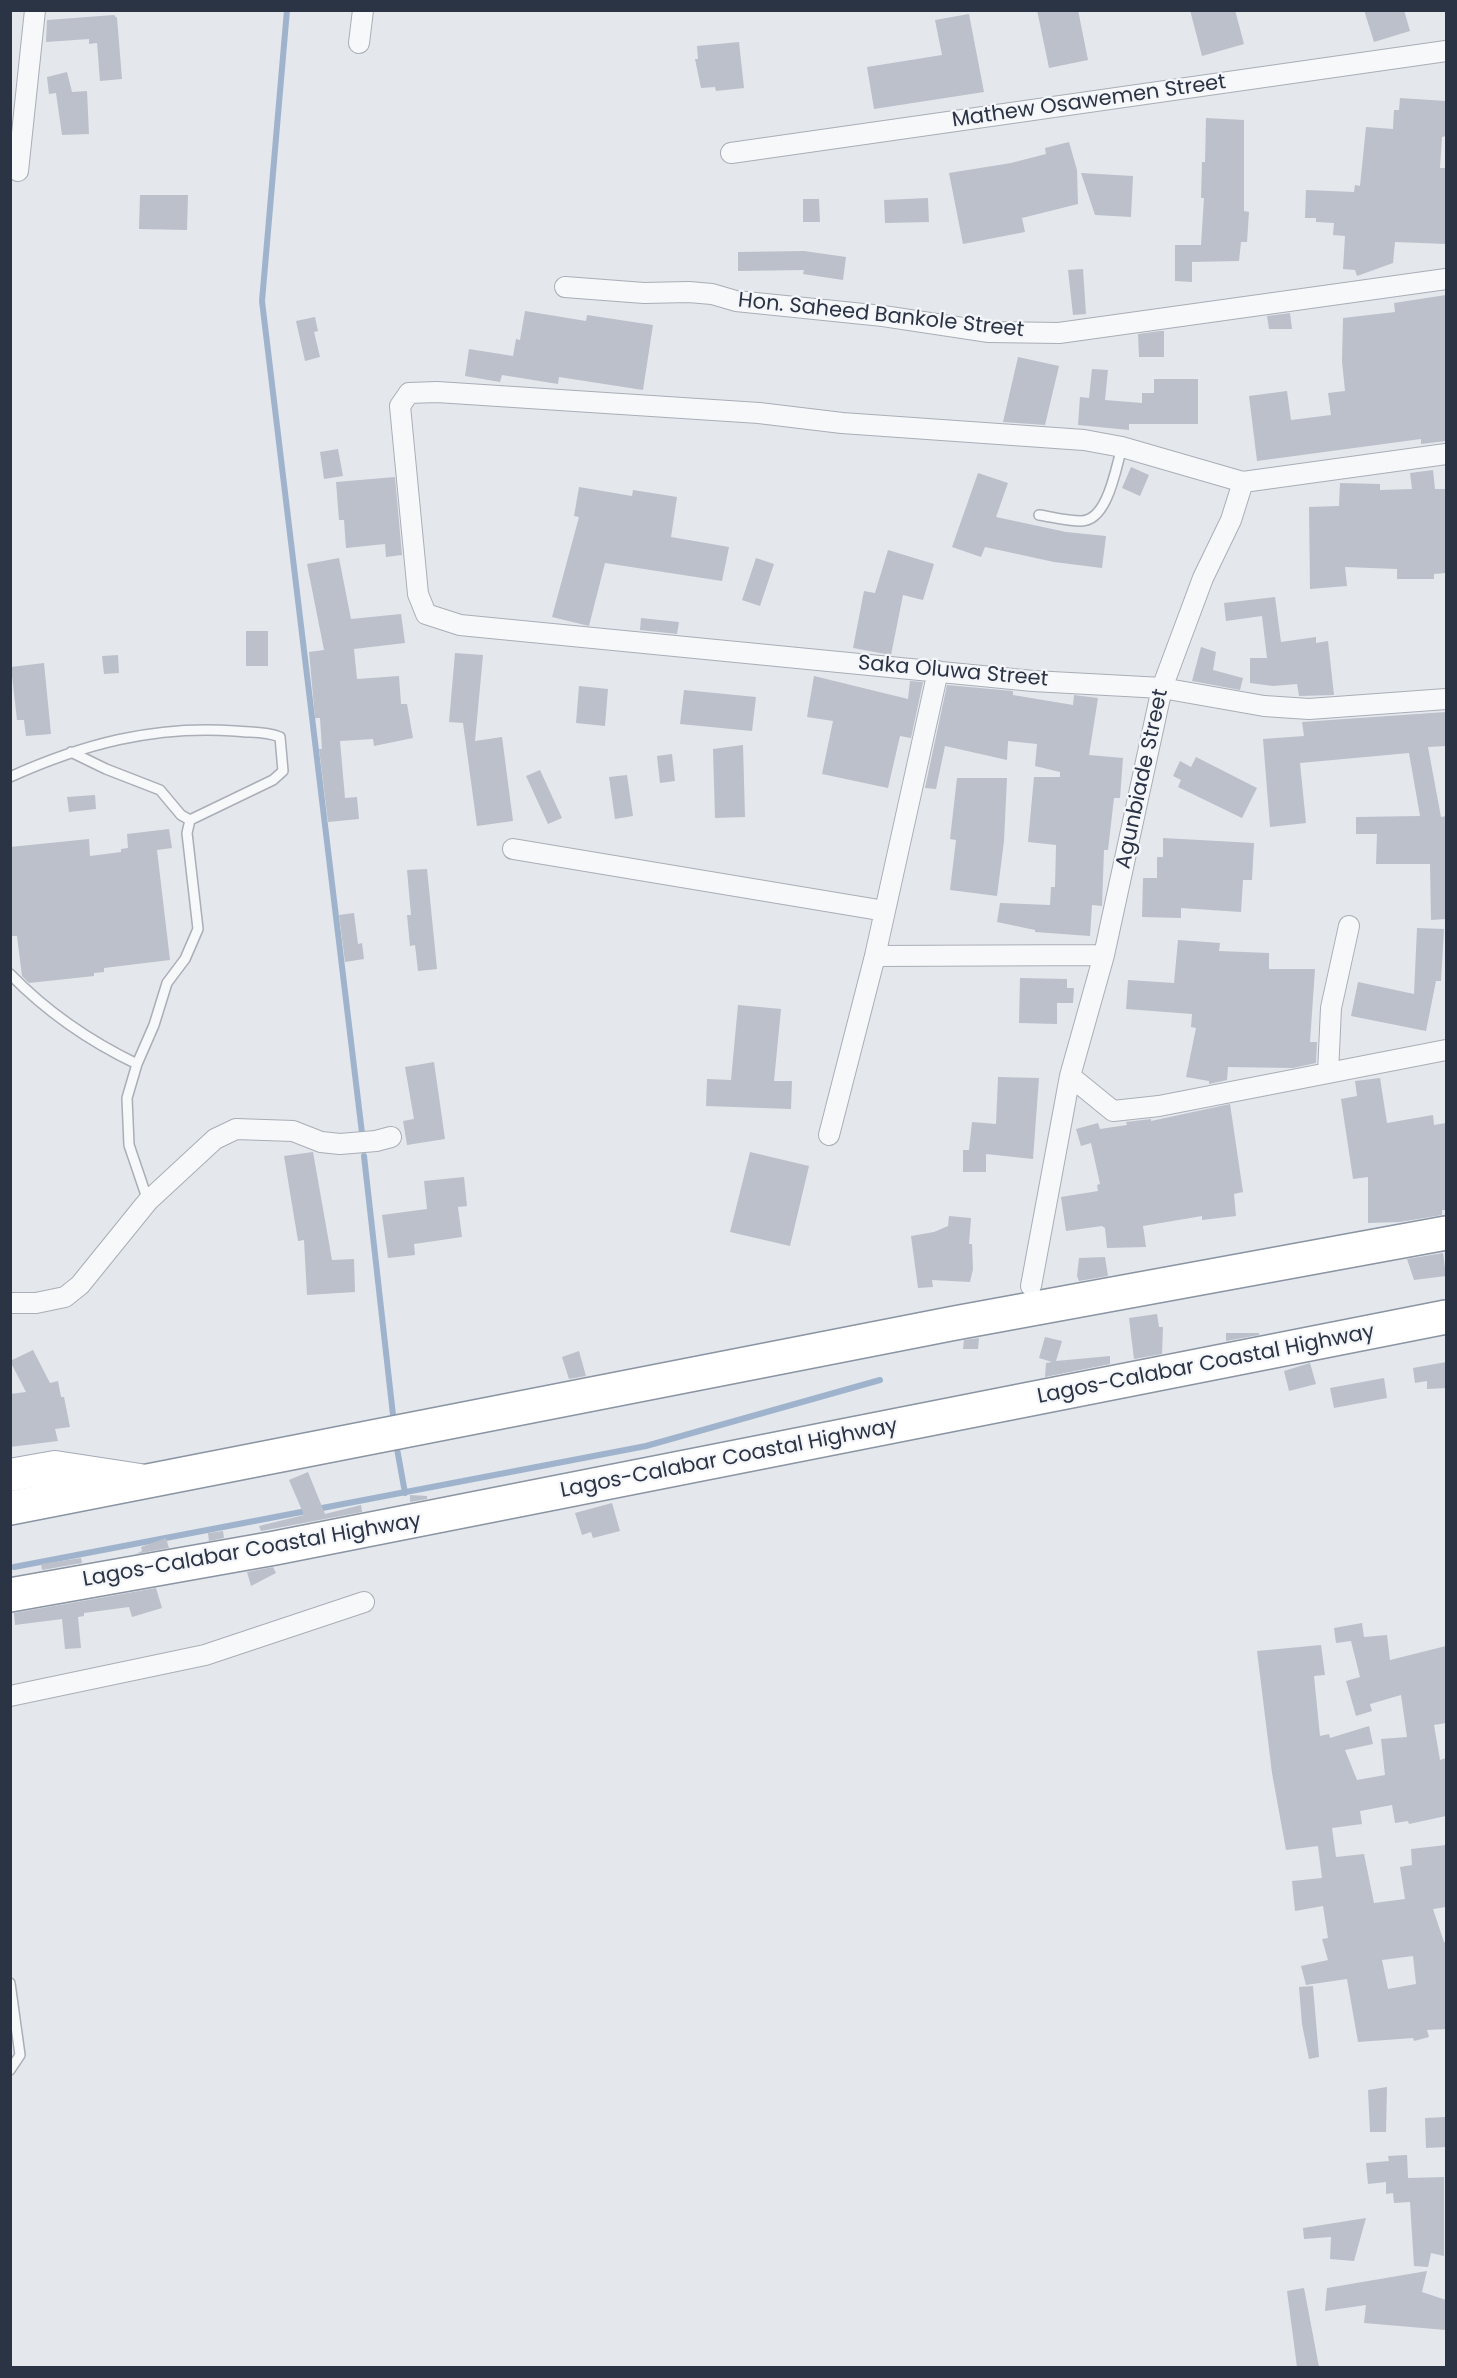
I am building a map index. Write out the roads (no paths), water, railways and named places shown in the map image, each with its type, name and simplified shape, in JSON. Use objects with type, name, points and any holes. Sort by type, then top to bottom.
[{"type":"highway","points":[[10,1508],[955,1323],[1446,1233]]},
{"type":"highway","name":"Lagos-Calabar Coastal Highway","points":[[10,1595],[275,1548],[1446,1317]]},
{"type":"main road","points":[[10,1475],[55,1467],[147,1482]]},
{"type":"street","points":[[18,171],[35,10]]},
{"type":"street","points":[[359,43],[363,10]]},
{"type":"street","name":"Mathew Osawemen Street","points":[[731,153],[1446,51]]},
{"type":"street","name":"Hon. Saheed Bankole Street","points":[[565,287],[712,294],[736,301],[883,316],[989,332],[1059,333],[1446,279]]},
{"type":"street","name":"Saka Oluwa Street","points":[[1122,447],[1084,440],[842,423],[759,413],[437,392],[410,393],[400,406],[418,594],[426,614],[460,625],[1033,681],[1162,688],[1264,706],[1309,709],[1446,699]]},
{"type":"street","points":[[1122,447],[1243,482],[1446,454]]},
{"type":"street","name":"Agunbiade Street","points":[[1031,1286],[1070,1076],[1104,955],[1162,688],[1203,578],[1231,520],[1243,482]]},
{"type":"street","points":[[829,1135],[875,956],[938,671]]},
{"type":"street","points":[[513,849],[885,911]]},
{"type":"street","points":[[1328,1073],[1331,1008],[1349,926]]},
{"type":"street","points":[[875,956],[1104,955]]},
{"type":"street","points":[[1070,1076],[1113,1111],[1159,1106],[1446,1050]]},
{"type":"street","points":[[10,1303],[36,1303],[64,1298],[81,1285],[148,1201],[215,1139],[236,1129],[293,1131],[321,1142],[340,1144],[376,1141],[391,1137]]},
{"type":"street","points":[[10,1696],[205,1655],[364,1602]]},
{"type":"lane","points":[[1039,515],[1083,521],[1096,516],[1105,503],[1122,447]]},
{"type":"lane","points":[[10,777],[71,752],[173,729],[264,731],[280,737],[283,771],[273,780],[190,820]]},
{"type":"lane","points":[[71,752],[106,770],[160,790],[181,815],[190,820]]},
{"type":"lane","points":[[148,1201],[129,1145],[127,1098],[136,1064],[154,1026],[167,983],[184,959],[198,929],[187,833],[190,820]]},
{"type":"lane","points":[[10,974],[37,1001],[97,1045],[136,1064]]},
{"type":"lane","points":[[10,1983],[20,2055],[10,2070]]},
{"type":"waterway","points":[[287,10],[262,301],[362,1133]]},
{"type":"waterway","points":[[364,1156],[394,1424]]},
{"type":"waterway","points":[[14,1567],[646,1446],[880,1380]]},
{"type":"waterway","points":[[396,1443],[405,1493]]}]
